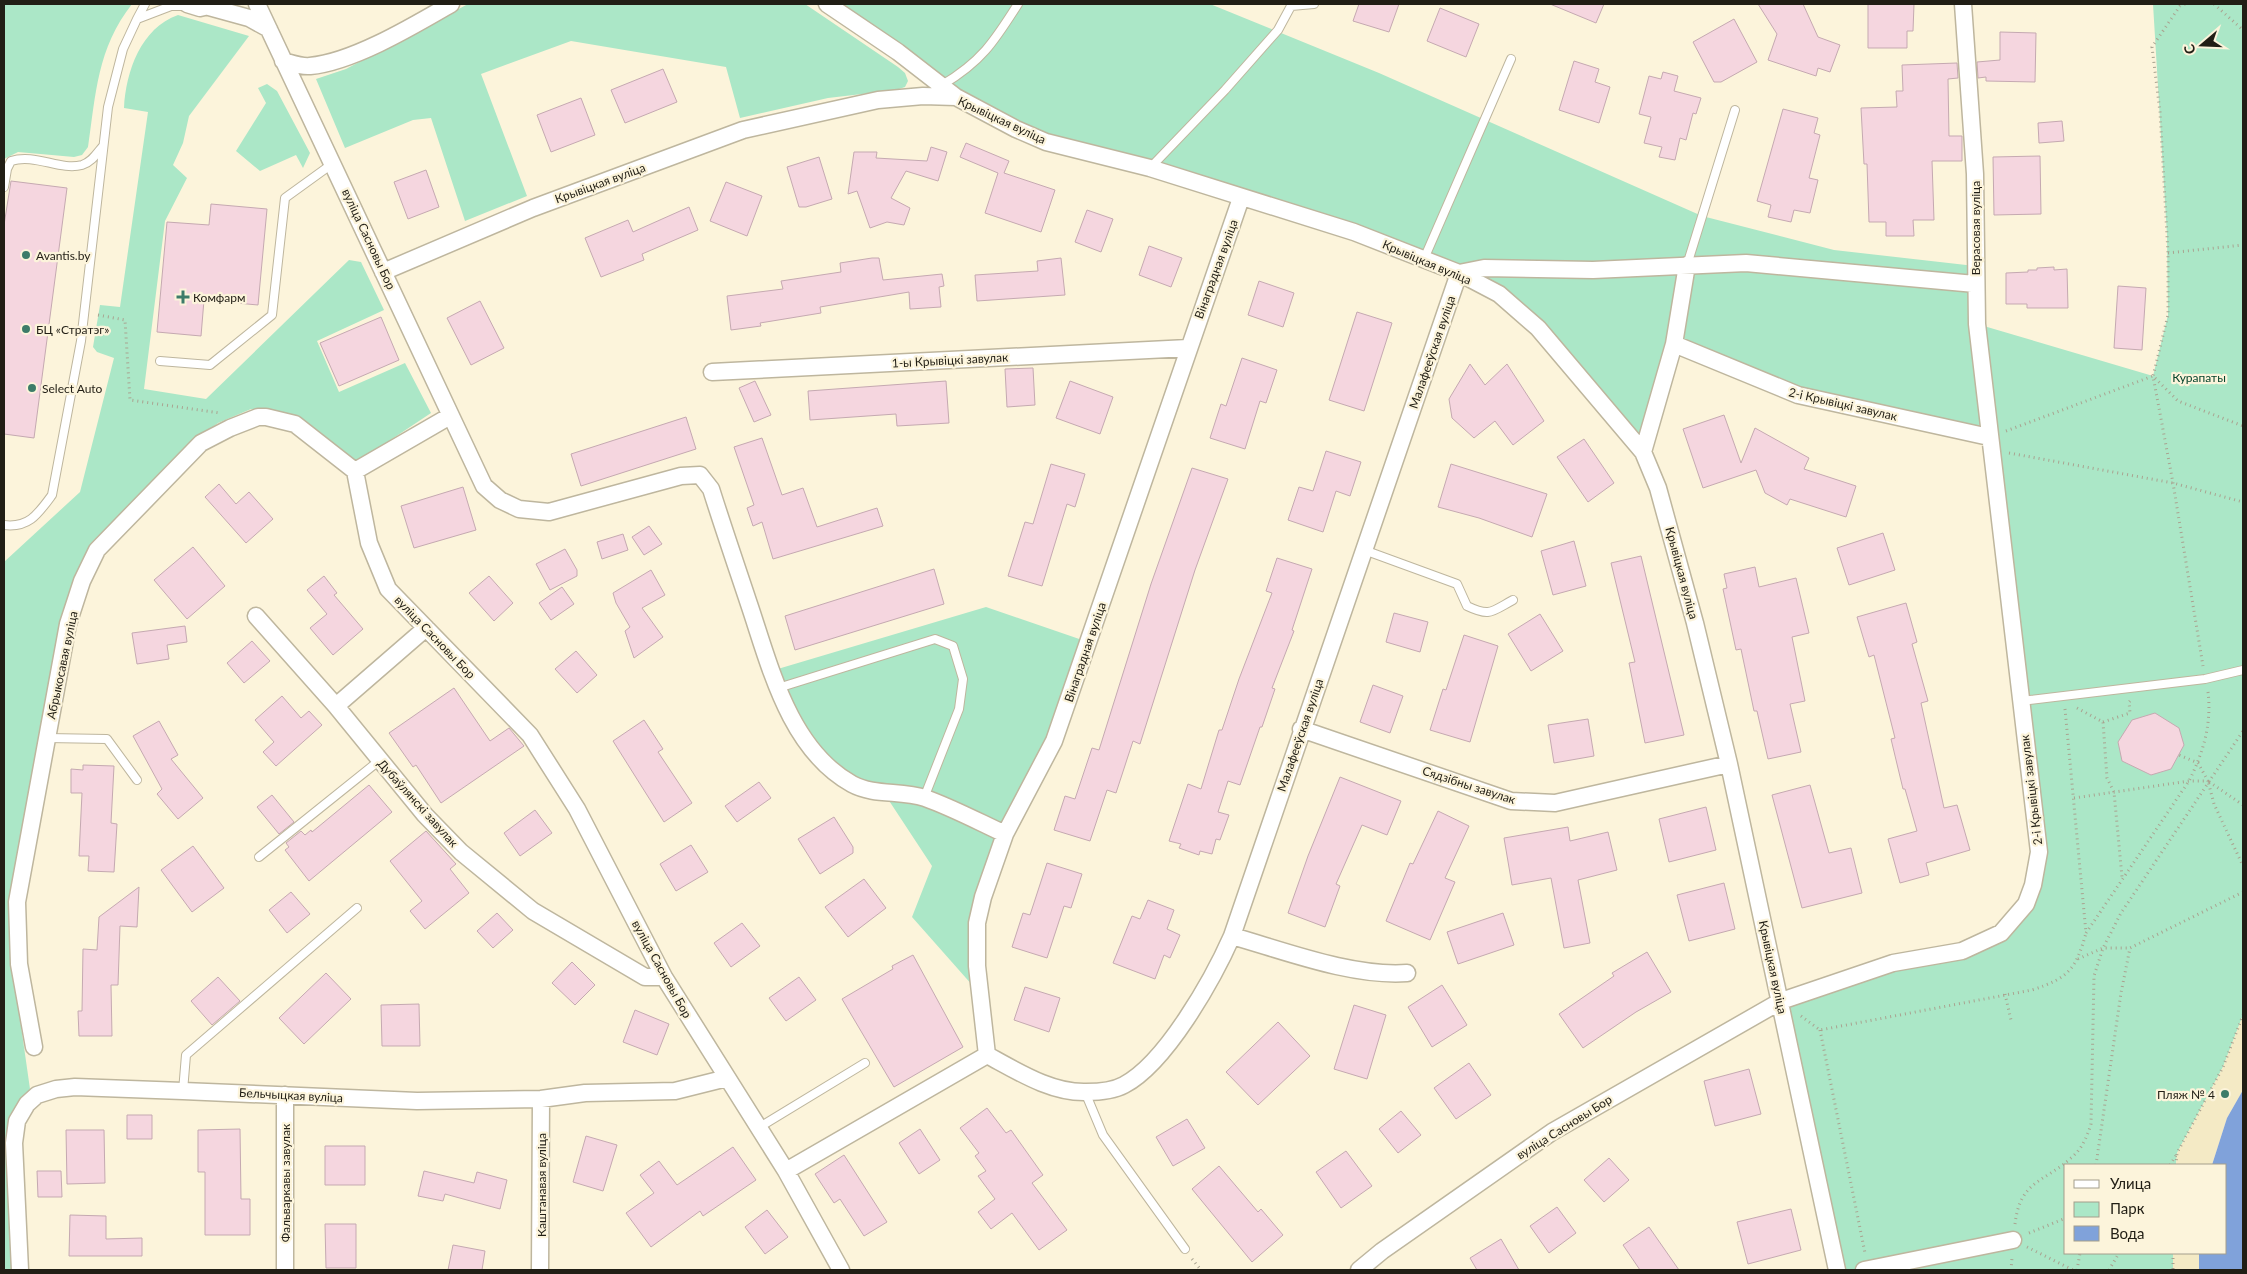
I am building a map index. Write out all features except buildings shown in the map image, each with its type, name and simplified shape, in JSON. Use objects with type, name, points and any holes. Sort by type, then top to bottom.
[{"type":"street","name":"вуліца Сасновы Бор","points":[[258,4],[283,61],[334,163],[484,486],[500,500],[519,510],[549,512],[681,476],[700,475],[711,488],[778,688]]},
{"type":"street","points":[[283,61],[308,66],[340,60],[451,4]]},
{"type":"street","points":[[827,4],[942,85],[956,97]]},
{"type":"street","name":"Верасовая вуліца","points":[[1459,273],[1484,268],[1594,270],[1687,265],[1764,264],[1975,284],[1975,174],[1963,4]]},
{"type":"street","points":[[201,5],[249,18],[269,29]]},
{"type":"street","name":"Крывіцкая вуліца","points":[[383,272],[533,208],[744,130],[878,100],[923,96],[956,97],[1016,129],[1046,142],[1150,168],[1354,232],[1459,273],[1499,294],[1538,328],[1643,452],[1658,488],[1672,535],[1729,764],[1781,1001],[1836,1270]]},
{"type":"street","name":"Вінаградная вуліца","points":[[987,1055],[977,966],[977,923],[983,897],[1005,834],[1054,741],[1188,348],[1242,198]]},
{"type":"street","points":[[1643,452],[1674,344],[1687,265]]},
{"type":"street","name":"Малафееўская вуліца","points":[[987,1055],[1037,1081],[1085,1092],[1107,1090],[1122,1086],[1135,1078],[1155,1060],[1208,985],[1232,936],[1301,729],[1459,273]]},
{"type":"street","name":"2-і Крывіцкі завулак","points":[[1781,1001],[1893,964],[1962,951],[2001,934],[2026,904],[2033,885],[2039,852],[1990,443],[1977,324],[1975,284]]},
{"type":"street","name":"2-і Крывіцкі завулак","points":[[1674,344],[1798,395],[1990,443]]},
{"type":"street","name":"1-ы Крывіцкі завулак","points":[[712,372],[1188,348]]},
{"type":"street","points":[[355,471],[450,416]]},
{"type":"street","name":"Абрыкосавая вуліца","points":[[34,1047],[19,964],[17,902],[68,624],[82,581],[97,550],[201,443],[230,428],[258,417],[294,424],[355,471]]},
{"type":"street","name":"вуліца Сасновы Бор","points":[[355,471],[369,543],[381,577],[388,588],[530,735],[577,809],[664,977],[786,1171],[841,1270]]},
{"type":"street","name":"Дубаўлянскі завулак","points":[[256,616],[336,706],[426,815],[461,852],[533,911],[645,977],[664,977]]},
{"type":"street","points":[[336,706],[426,628]]},
{"type":"street","points":[[778,688],[799,730],[816,753],[834,771],[852,784],[868,790],[924,798],[1005,834]]},
{"type":"street","name":"Сядзібны завулак","points":[[1301,729],[1511,801],[1555,803],[1729,764]]},
{"type":"street","points":[[1232,936],[1358,971],[1388,974],[1407,973]]},
{"type":"street","name":"вуліца Сасновы Бор","points":[[1359,1270],[1382,1251],[1552,1132],[1781,1001]]},
{"type":"street","points":[[786,1171],[987,1055]]},
{"type":"street","name":"Бельчыцкая вуліца","points":[[20,1270],[14,1142],[17,1121],[27,1104],[36,1095],[56,1089],[75,1087],[417,1101],[541,1099],[585,1093],[675,1091],[726,1078]]},
{"type":"street","name":"Фальваркавы завулак","points":[[284,1095],[286,1270]]},
{"type":"street","name":"Каштанавая вуліца","points":[[540,1270],[541,1099]]},
{"type":"street","points":[[1866,1270],[2013,1240]]},
{"type":"lane","points":[[4,525],[17,526],[37,515],[52,495],[81,341],[108,107],[123,49],[145,4]]},
{"type":"lane","points":[[137,19],[179,4],[201,5]]},
{"type":"lane","points":[[942,85],[981,58],[1018,4]]},
{"type":"lane","points":[[1150,168],[1225,90],[1278,30],[1291,5],[1314,4]]},
{"type":"lane","points":[[1424,259],[1511,59]]},
{"type":"lane","points":[[1687,265],[1735,110]]},
{"type":"lane","points":[[4,187],[6,169],[11,161],[21,158],[72,165],[83,164],[92,159],[103,146]]},
{"type":"lane","points":[[160,361],[210,365],[272,315],[285,198],[334,163]]},
{"type":"lane","points":[[1364,550],[1457,584],[1467,606],[1482,613],[1489,613],[1513,600]]},
{"type":"lane","points":[[778,688],[934,639],[952,646],[964,679],[959,710],[924,798]]},
{"type":"lane","points":[[2021,701],[2064,698],[2205,680],[2243,670]]},
{"type":"lane","points":[[47,738],[107,739],[137,780]]},
{"type":"lane","points":[[259,857],[380,760]]},
{"type":"lane","points":[[183,1091],[186,1055],[357,908]]},
{"type":"lane","points":[[758,1128],[865,1063]]},
{"type":"lane","points":[[1085,1092],[1103,1135],[1185,1249]]},
{"type":"path","points":[[1820,1030],[2032,990],[2051,984],[2063,977],[2078,959],[2086,933],[2189,781],[2198,763],[2208,726],[2209,702],[2173,483],[2153,376],[2168,315],[2168,253],[2160,112],[2152,47],[2180,6],[2185,4]]},
{"type":"path","points":[[2214,4],[2243,30]]},
{"type":"path","points":[[2168,253],[2243,245]]},
{"type":"path","points":[[2153,376],[2178,400],[2243,426]]},
{"type":"path","points":[[1990,443],[2153,376]]},
{"type":"path","points":[[1990,443],[2173,483],[2243,502]]},
{"type":"path","points":[[2064,698],[2103,722],[2107,778],[2114,792],[2122,878]]},
{"type":"path","points":[[2064,698],[2086,933]]},
{"type":"path","points":[[2012,1270],[2016,1216],[2026,1192],[2036,1181],[2071,1159],[2087,1137],[2091,1124],[2094,976],[2103,948],[2121,914],[2243,731]]},
{"type":"path","points":[[2179,755],[2198,763],[2208,781],[2214,804],[2243,866]]},
{"type":"path","points":[[2074,798],[2189,781],[2208,781],[2243,804]]},
{"type":"path","points":[[2078,959],[2103,948],[2130,948],[2243,892]]},
{"type":"path","points":[[2096,1164],[2121,993],[2130,948]]},
{"type":"path","points":[[2005,994],[2011,1020]]},
{"type":"path","points":[[1781,1001],[1820,1030],[1866,1270]]},
{"type":"path","points":[[2171,1164],[2223,1067],[2243,1015]]},
{"type":"path","points":[[2176,1164],[2177,1153]]},
{"type":"path","points":[[2013,1240],[2064,1219]]},
{"type":"path","points":[[2013,1240],[2073,1270]]},
{"type":"path","points":[[2077,1270],[2080,1254]]},
{"type":"path","points":[[2109,1270],[2118,1254]]},
{"type":"path","points":[[2172,1254],[2173,1270]]},
{"type":"green space","points":[[4,4],[132,4],[111,38],[105,55],[96,90],[88,147],[82,155],[74,157],[18,152],[4,159]]},
{"type":"green space","points":[[468,4],[805,4],[898,67],[905,73],[908,81],[905,87],[896,90],[828,98],[740,118],[726,67],[571,41],[481,74],[527,196],[465,221],[431,118],[413,120],[345,148],[316,79],[346,69]]},
{"type":"green space","name":"Курапаты","points":[[827,4],[1210,4],[1379,73],[1702,216],[1834,250],[1975,266],[1977,324],[2153,376],[2168,315],[2167,235],[2153,4],[2243,4],[2243,1015],[2223,1067],[2177,1153],[2176,1164],[2064,1164],[2064,1254],[2173,1254],[2173,1270],[1837,1270],[1781,1001],[1962,951],[2014,920],[2039,852],[1989,437],[1798,395],[1674,345],[1643,452],[1538,328],[1459,273],[1016,129]]},
{"type":"green space","points":[[178,15],[249,36],[189,116],[183,143],[173,165],[187,178],[165,221],[144,389],[206,399],[349,260],[361,262],[384,310],[317,341],[339,392],[405,363],[431,413],[356,463],[299,418],[251,409],[218,423],[202,435],[91,543],[72,588],[55,647],[13,915],[14,977],[30,1089],[18,1102],[9,1121],[12,1270],[4,1270],[4,562],[80,492],[114,358],[97,352],[93,347],[100,305],[120,307],[148,112],[124,108],[125,94],[132,66],[145,40],[165,21]]},
{"type":"green space","points":[[267,84],[277,91],[310,153],[303,168],[296,155],[260,171],[236,151],[266,103],[258,88]]},
{"type":"green space","points":[[986,607],[1088,642],[983,897],[981,995],[912,917],[932,866],[884,793],[868,790],[816,753],[771,671]]},
{"type":"sand","name":"Пляж № 4","points":[[2243,1015],[2243,1090],[2227,1118],[2212,1164],[2176,1164],[2177,1153],[2223,1067]]},
{"type":"sand","points":[[2173,1254],[2199,1254],[2199,1270],[2173,1270]]},
{"type":"water","points":[[2243,1090],[2243,1270],[2199,1270],[2199,1254],[2227,1254],[2227,1164],[2212,1164],[2227,1118]]},
{"type":"place","name":"Avantis.by","points":[[26,255]]},
{"type":"place","name":"Комфарм","points":[[183,297]]},
{"type":"place","name":"БЦ «Стратэг»","points":[[26,329]]},
{"type":"place","name":"Select Auto","points":[[32,388]]},
{"type":"place","name":"Пляж № 4","points":[[2225,1094]]}]
